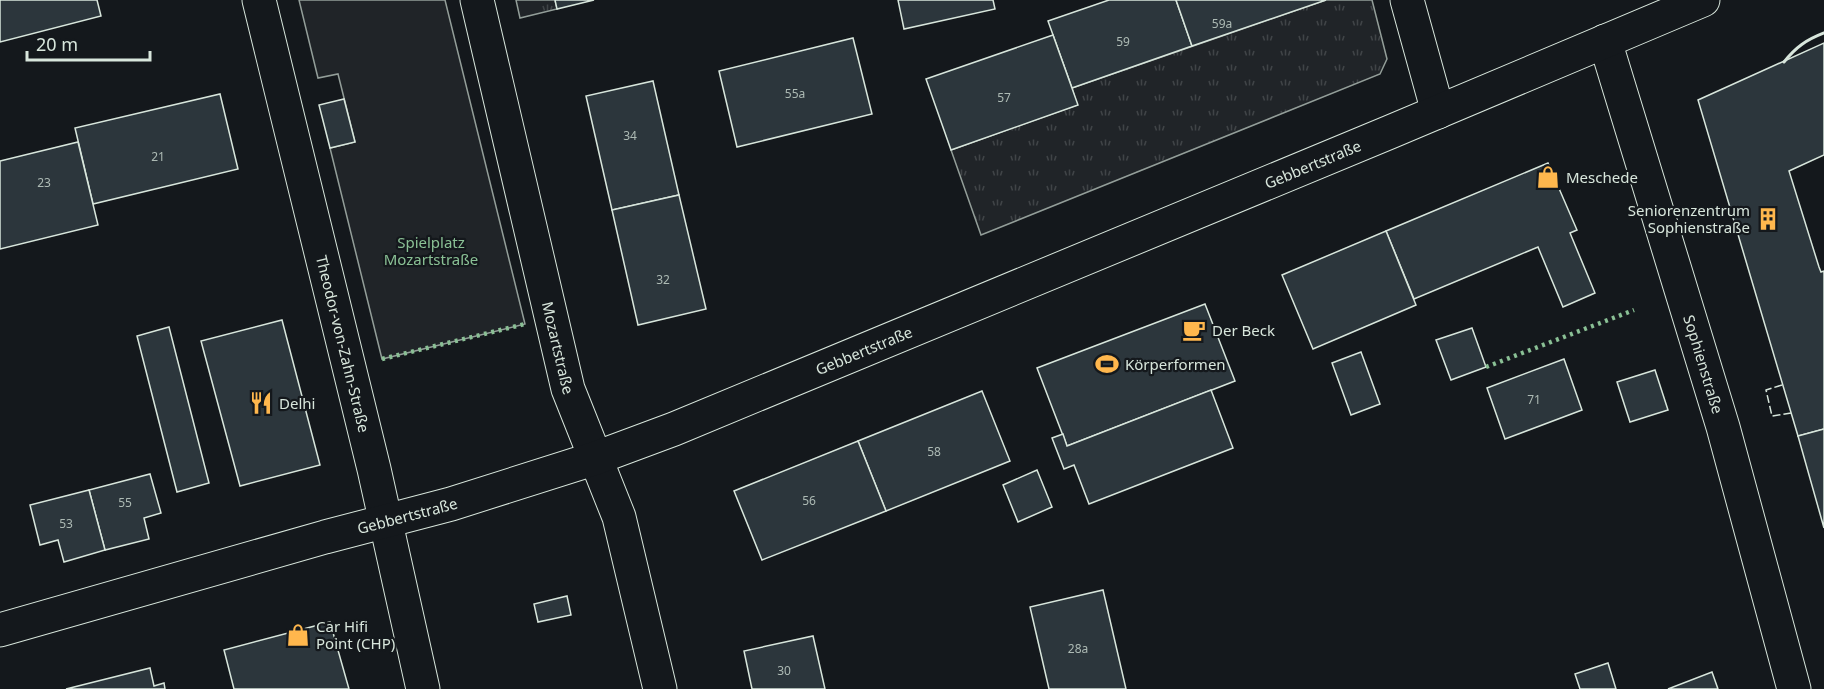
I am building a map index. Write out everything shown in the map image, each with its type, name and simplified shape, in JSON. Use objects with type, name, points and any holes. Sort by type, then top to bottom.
[{"type":"street","name":"Theodor-von-Zahn-Straße","points":[[259,0],[386,521],[423,689]]},
{"type":"street","name":"Mozartstraße","points":[[477,0],[568,388],[619,517],[660,689]]},
{"type":"street","points":[[1407,0],[1438,112]]},
{"type":"street","name":"Gebbertstraße","points":[[0,630],[451,504],[596,458],[690,423],[1703,0]]},
{"type":"street","name":"Sophienstraße","points":[[1605,41],[1724,427],[1794,689]]},
{"type":"green space","name":"Spielplatz Mozartstraße","points":[[299,0],[445,0],[525,324],[382,359],[330,148],[355,142],[338,74],[318,78]]},
{"type":"green space","points":[[516,0],[555,0],[557,9],[520,18]]},
{"type":"green space","points":[[1326,0],[1372,0],[1387,59],[1380,74],[981,235],[951,150],[1077,105],[1072,88]]},
{"type":"building","points":[[0,0],[97,0],[101,16],[0,42]]},
{"type":"building","points":[[555,0],[594,0],[557,9]]},
{"type":"building","points":[[898,0],[993,0],[995,9],[904,29]]},
{"type":"building","points":[[1109,0],[1176,0],[1192,46],[1072,88],[1048,21]]},
{"type":"building","points":[[1176,0],[1326,0],[1192,46]]},
{"type":"building","points":[[1053,35],[1078,105],[951,150],[926,79]]},
{"type":"building","points":[[853,38],[872,114],[737,147],[719,71]]},
{"type":"building","name":"Seniorenzentrum Sophienstraße","points":[[1824,43],[1824,155],[1789,171],[1819,267],[1821,272],[1824,271],[1824,429],[1798,436],[1698,100]]},
{"type":"building","points":[[653,81],[679,195],[612,210],[586,96]]},
{"type":"building","points":[[220,94],[238,169],[93,204],[75,128]]},
{"type":"building","points":[[344,99],[355,142],[330,148],[319,105]]},
{"type":"building","points":[[78,142],[98,225],[0,249],[0,161]]},
{"type":"building","points":[[1548,163],[1577,230],[1570,233],[1595,293],[1563,307],[1538,247],[1414,299],[1386,231]]},
{"type":"building","points":[[679,195],[706,309],[638,325],[612,210]]},
{"type":"building","points":[[1386,231],[1416,305],[1313,349],[1282,275]]},
{"type":"building","points":[[1205,304],[1235,381],[1067,446],[1037,368]]},
{"type":"building","name":"Delhi","points":[[282,320],[320,465],[240,486],[201,341]]},
{"type":"building","points":[[169,327],[209,483],[177,492],[137,336]]},
{"type":"building","points":[[1472,328],[1486,367],[1451,380],[1436,340]]},
{"type":"building","points":[[1361,352],[1380,404],[1351,415],[1332,363]]},
{"type":"building","points":[[1564,359],[1582,410],[1505,439],[1487,388]]},
{"type":"building","points":[[1655,370],[1668,410],[1630,422],[1617,382]]},
{"type":"building","points":[[1211,390],[1233,448],[1089,504],[1074,465],[1064,469],[1052,438],[1063,434],[1067,446]]},
{"type":"building","points":[[982,391],[1010,461],[886,511],[858,441]]},
{"type":"building","points":[[1824,429],[1824,528],[1798,436]]},
{"type":"building","points":[[858,441],[886,511],[762,560],[734,491]]},
{"type":"building","points":[[1037,470],[1052,507],[1018,522],[1003,485]]},
{"type":"building","points":[[150,474],[161,513],[144,518],[149,539],[105,550],[89,490]]},
{"type":"building","points":[[89,490],[105,550],[64,562],[58,540],[40,545],[30,505]]},
{"type":"building","points":[[1103,590],[1126,689],[1049,689],[1030,607]]},
{"type":"building","points":[[567,596],[571,615],[538,622],[534,604]]},
{"type":"building","points":[[330,622],[349,689],[234,689],[224,650]]},
{"type":"building","points":[[813,636],[825,689],[752,689],[744,651]]},
{"type":"building","points":[[1608,663],[1616,689],[1580,689],[1575,674]]},
{"type":"building","points":[[150,668],[154,686],[164,683],[165,689],[66,689]]},
{"type":"building","points":[[1712,672],[1718,689],[1668,689]]},
{"type":"hedge","points":[[1486,367],[1634,310]]},
{"type":"hedge","points":[[382,359],[525,324]]},
{"type":"fence","points":[[1782,385],[1766,390],[1772,416],[1791,413]]},
{"type":"wall","points":[[1784,62],[1802,44],[1824,33]]},
{"type":"place","name":"Meschede","points":[[1548,177]]},
{"type":"place","name":"Seniorenzentrum Sophienstraße","points":[[1768,219]]},
{"type":"place","name":"Der Beck","points":[[1194,330]]},
{"type":"place","name":"Körperformen","points":[[1107,364]]},
{"type":"place","name":"Delhi","points":[[261,403]]},
{"type":"place","name":"Car Hifi Point (CHP)","points":[[298,635]]}]
